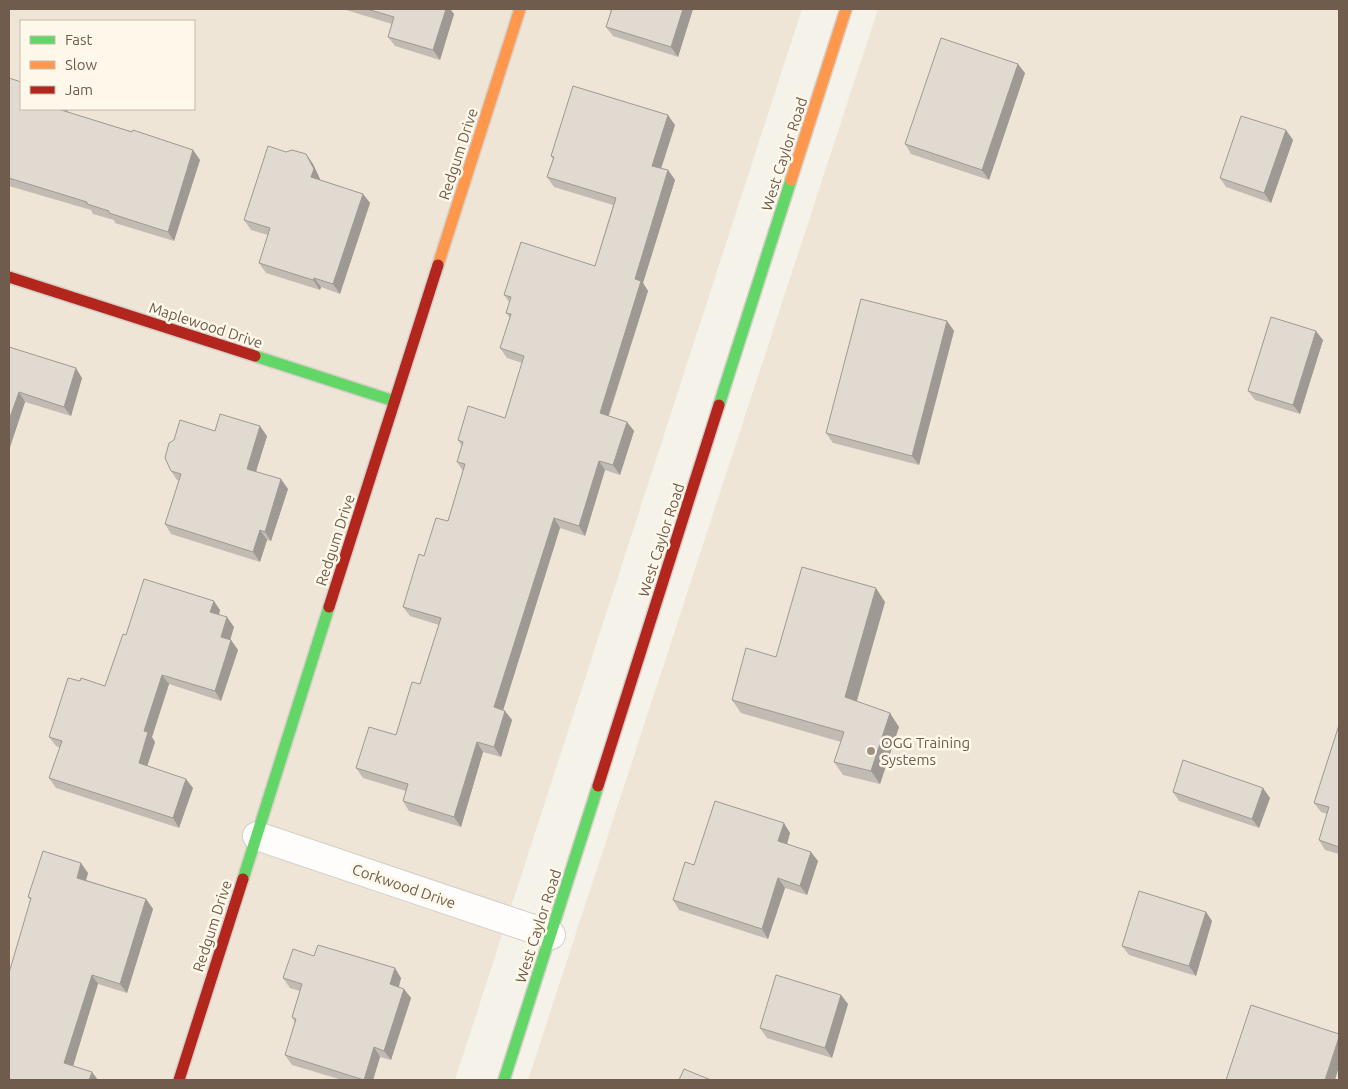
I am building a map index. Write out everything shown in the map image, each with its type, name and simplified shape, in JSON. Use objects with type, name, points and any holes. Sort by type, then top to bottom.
[{"type":"street","name":"Redgum Drive","points":[[179,1080],[520,9]]},
{"type":"street","name":"West Caylor Road","points":[[504,1080],[846,9]]},
{"type":"street","name":"Maplewood Drive","points":[[9,277],[394,402]]},
{"type":"street","name":"Corkwood Drive","points":[[257,836],[551,935]]},
{"type":"shaded area","points":[[9,9],[802,9],[455,1080],[9,1080]]},
{"type":"shaded area","points":[[878,9],[1339,9],[1339,1080],[528,1080]]},
{"type":"building","points":[[367,9],[446,9],[433,50],[388,37],[394,17]]},
{"type":"building","points":[[612,9],[683,9],[671,47],[606,27]]},
{"type":"building","points":[[941,38],[1018,64],[982,170],[905,144]]},
{"type":"building","points":[[9,78],[20,82],[20,110],[61,110],[132,132],[133,130],[193,150],[168,232],[109,213],[109,211],[87,204],[87,202],[9,178]]},
{"type":"building","points":[[573,86],[668,115],[652,166],[668,170],[635,279],[641,281],[600,413],[627,422],[613,465],[599,461],[579,526],[554,518],[494,707],[505,711],[494,747],[477,742],[454,817],[403,801],[408,784],[356,768],[369,727],[396,735],[412,682],[420,684],[441,618],[403,607],[419,554],[424,556],[436,518],[448,521],[465,464],[457,462],[463,442],[458,440],[468,406],[505,418],[524,356],[500,348],[511,314],[506,313],[511,297],[504,295],[521,242],[595,266],[616,198],[547,177],[554,157],[551,156]]},
{"type":"building","points":[[1241,116],[1286,130],[1264,193],[1220,178]]},
{"type":"building","points":[[268,146],[286,152],[292,150],[306,154],[314,169],[311,177],[363,194],[333,284],[314,278],[313,280],[259,263],[270,228],[244,220]]},
{"type":"building","points":[[861,299],[947,321],[912,456],[826,433]]},
{"type":"building","points":[[1271,317],[1316,331],[1293,405],[1248,391]]},
{"type":"building","points":[[9,347],[76,368],[64,407],[19,392],[9,420]]},
{"type":"building","points":[[220,414],[260,426],[247,469],[281,479],[265,532],[260,530],[253,552],[165,524],[181,474],[171,471],[165,458],[169,443],[174,440],[180,420],[215,431]]},
{"type":"building","points":[[802,567],[876,588],[845,697],[890,713],[871,771],[834,762],[844,732],[732,700],[746,648],[776,657]]},
{"type":"building","points":[[144,579],[214,601],[210,612],[227,617],[221,637],[231,640],[215,691],[162,675],[144,731],[148,732],[139,763],[186,779],[173,818],[49,778],[62,741],[49,737],[68,678],[80,681],[81,678],[105,686],[123,634],[126,635]]},
{"type":"building","points":[[1339,725],[1339,847],[1319,840],[1329,807],[1314,803]]},
{"type":"building","points":[[1183,760],[1263,788],[1252,819],[1173,792]]},
{"type":"building","points":[[715,801],[784,823],[778,841],[811,852],[800,886],[778,878],[762,929],[673,900],[685,862],[694,865]]},
{"type":"building","points":[[43,851],[81,863],[77,878],[146,899],[120,984],[92,975],[64,1063],[92,1072],[89,1080],[9,1080],[9,973],[31,898],[28,897]]},
{"type":"building","points":[[1139,891],[1206,912],[1189,966],[1122,946]]},
{"type":"building","points":[[318,945],[395,968],[390,984],[404,989],[384,1051],[374,1047],[364,1080],[285,1055],[296,1019],[292,1017],[302,984],[283,978],[293,949],[314,956]]},
{"type":"building","points":[[776,975],[841,995],[825,1048],[760,1028]]},
{"type":"building","points":[[1251,1005],[1339,1034],[1325,1080],[1226,1080]]},
{"type":"building","points":[[684,1069],[711,1080],[679,1080]]},
{"type":"traffic: fast","points":[[719,405],[791,180]]},
{"type":"traffic: fast","points":[[255,356],[394,401]]},
{"type":"traffic: fast","points":[[243,879],[329,607]]},
{"type":"traffic: fast","points":[[504,1080],[598,786]]},
{"type":"traffic: slow","points":[[438,265],[520,9]]},
{"type":"traffic: slow","points":[[791,180],[846,9]]},
{"type":"traffic: jam","points":[[329,607],[438,265]]},
{"type":"traffic: jam","points":[[9,277],[255,356]]},
{"type":"traffic: jam","points":[[598,786],[719,405]]},
{"type":"traffic: jam","points":[[179,1080],[243,879]]},
{"type":"place","name":"OGG Training Systems","points":[[871,751]]}]
